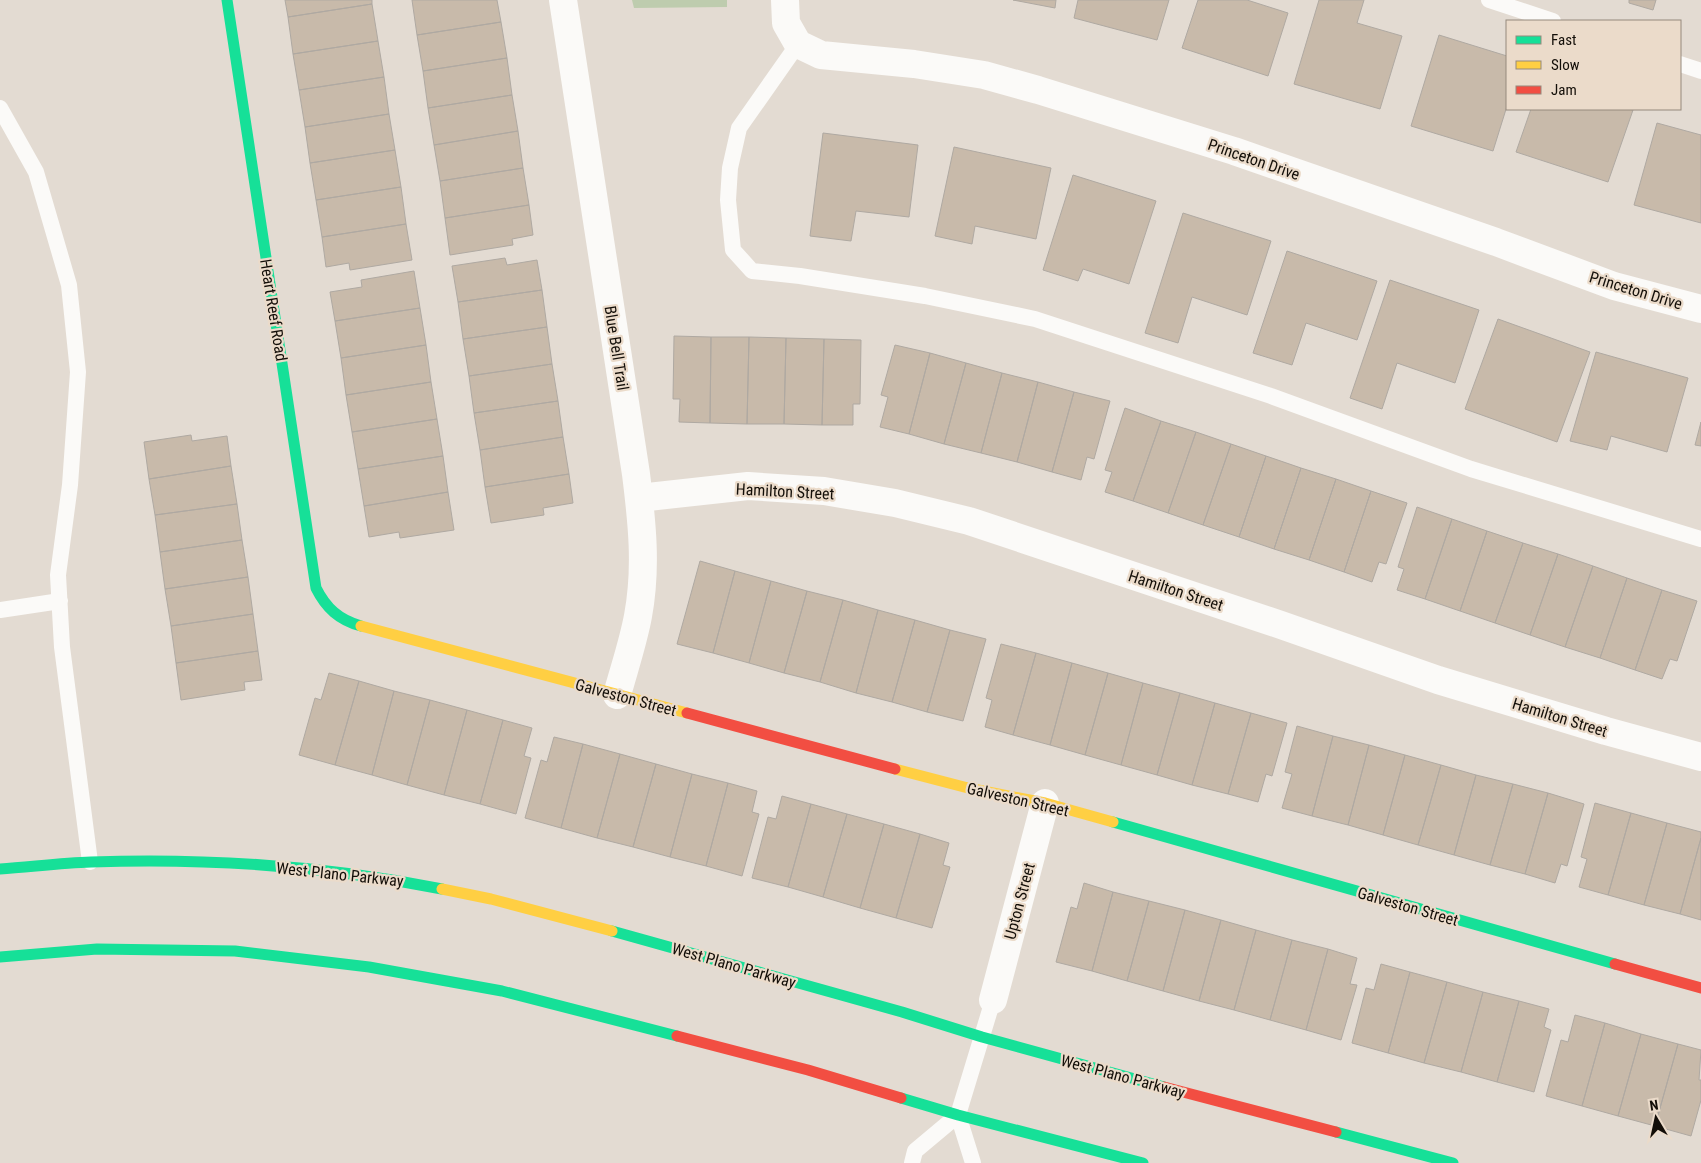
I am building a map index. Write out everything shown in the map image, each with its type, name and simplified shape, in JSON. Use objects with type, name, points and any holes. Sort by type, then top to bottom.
[{"type":"main road","name":"Heart Reef Road","points":[[227,0],[316,588],[323,604],[333,615]]},
{"type":"main road","name":"Galveston Street","points":[[333,615],[348,623],[968,788],[1044,802],[1701,988]]},
{"type":"main road","name":"West Plano Parkway","points":[[0,870],[90,862],[192,862],[287,868],[397,880],[491,899],[684,950],[902,1012],[982,1037],[1453,1163]]},
{"type":"main road","points":[[0,957],[97,949],[235,951],[369,967],[502,991],[808,1070],[958,1115],[1143,1163]]},
{"type":"street","name":"Blue Bell Trail","points":[[563,0],[643,533],[643,573],[638,616],[618,695]]},
{"type":"street","points":[[785,0],[786,23],[798,44]]},
{"type":"street","name":"Princeton Drive","points":[[798,44],[821,55],[914,64],[984,75],[1038,90],[1234,152],[1496,242],[1614,286],[1701,309]]},
{"type":"street","name":"Hamilton Street","points":[[639,498],[748,486],[824,491],[895,503],[968,521],[1281,625],[1438,680],[1606,731],[1701,757]]},
{"type":"street","name":"Upton Street","points":[[993,1000],[1044,802]]},
{"type":"lane","points":[[1489,0],[1550,20]]},
{"type":"lane","points":[[798,44],[739,128],[730,168],[728,200],[733,250],[752,272],[800,276],[925,296],[1035,319],[1271,396],[1471,469],[1701,539]]},
{"type":"lane","points":[[1681,64],[1701,71]]},
{"type":"lane","points":[[0,108],[36,172],[69,285],[78,372],[70,485],[58,575],[62,647],[90,862]]},
{"type":"lane","points":[[0,610],[60,602]]},
{"type":"lane","points":[[912,1163],[915,1152],[958,1115],[993,1000]]},
{"type":"lane","points":[[958,1115],[973,1163]]},
{"type":"green space","points":[[632,0],[727,0],[727,7],[634,8]]},
{"type":"building","points":[[285,0],[372,0],[372,4],[288,17]]},
{"type":"building","points":[[412,0],[497,0],[501,22],[417,35]]},
{"type":"building","points":[[1013,0],[1056,0],[1055,8]]},
{"type":"building","points":[[1078,0],[1169,0],[1157,40],[1074,18]]},
{"type":"building","points":[[1198,0],[1247,0],[1288,13],[1268,76],[1182,48]]},
{"type":"building","points":[[1319,0],[1364,0],[1357,23],[1402,36],[1380,109],[1294,84]]},
{"type":"building","points":[[1629,0],[1656,0],[1653,10],[1629,3]]},
{"type":"building","points":[[372,4],[378,41],[293,54],[288,17]]},
{"type":"building","points":[[501,22],[507,58],[423,71],[417,35]]},
{"type":"building","points":[[1439,35],[1506,56],[1506,109],[1493,151],[1411,126]]},
{"type":"building","points":[[378,41],[384,77],[299,90],[293,54]]},
{"type":"building","points":[[507,58],[512,95],[428,108],[423,71]]},
{"type":"building","points":[[384,77],[389,114],[305,127],[299,90]]},
{"type":"building","points":[[512,95],[518,131],[434,145],[428,108]]},
{"type":"building","points":[[1531,110],[1633,110],[1608,182],[1516,152]]},
{"type":"building","points":[[389,114],[395,150],[310,163],[305,127]]},
{"type":"building","points":[[1657,123],[1701,135],[1701,223],[1634,205]]},
{"type":"building","points":[[518,131],[523,168],[440,181],[434,145]]},
{"type":"building","points":[[823,133],[918,145],[909,217],[856,211],[851,241],[810,236]]},
{"type":"building","points":[[954,147],[1051,168],[1036,239],[975,226],[972,244],[935,236]]},
{"type":"building","points":[[395,150],[401,187],[316,200],[310,163]]},
{"type":"building","points":[[523,168],[529,205],[445,218],[440,181]]},
{"type":"building","points":[[1073,175],[1156,201],[1129,284],[1083,269],[1078,281],[1043,270]]},
{"type":"building","points":[[401,187],[406,224],[322,237],[316,200]]},
{"type":"building","points":[[529,205],[533,235],[512,239],[513,245],[450,255],[445,218]]},
{"type":"building","points":[[1183,213],[1271,241],[1247,315],[1192,297],[1178,343],[1145,333]]},
{"type":"building","points":[[406,224],[412,260],[350,270],[349,263],[326,267],[322,237]]},
{"type":"building","points":[[1287,251],[1377,281],[1357,340],[1306,323],[1292,365],[1253,353]]},
{"type":"building","points":[[505,258],[507,265],[537,260],[542,290],[458,302],[452,266]]},
{"type":"building","points":[[414,271],[420,308],[335,321],[330,292],[362,287],[361,280]]},
{"type":"building","points":[[1390,280],[1479,310],[1455,383],[1397,363],[1382,409],[1350,398]]},
{"type":"building","points":[[542,290],[547,327],[463,339],[458,302]]},
{"type":"building","points":[[420,308],[426,345],[341,358],[335,321]]},
{"type":"building","points":[[1498,319],[1590,352],[1557,442],[1465,409]]},
{"type":"building","points":[[547,327],[552,364],[469,376],[463,339]]},
{"type":"building","points":[[674,336],[711,337],[710,423],[679,422],[680,399],[673,399]]},
{"type":"building","points":[[711,337],[749,337],[747,424],[710,423]]},
{"type":"building","points":[[749,337],[786,338],[784,424],[747,424]]},
{"type":"building","points":[[786,338],[824,339],[822,425],[784,424]]},
{"type":"building","points":[[824,339],[861,340],[860,404],[853,404],[853,425],[822,425]]},
{"type":"building","points":[[426,345],[431,382],[346,395],[341,358]]},
{"type":"building","points":[[895,345],[930,353],[909,434],[880,427],[888,397],[881,395]]},
{"type":"building","points":[[1596,352],[1688,378],[1667,452],[1611,436],[1607,450],[1570,441]]},
{"type":"building","points":[[930,353],[966,363],[944,444],[909,434]]},
{"type":"building","points":[[966,363],[1002,373],[981,453],[944,444]]},
{"type":"building","points":[[552,364],[558,401],[474,413],[469,376]]},
{"type":"building","points":[[1002,373],[1038,382],[1017,462],[981,453]]},
{"type":"building","points":[[431,382],[437,419],[352,432],[346,395]]},
{"type":"building","points":[[1038,382],[1074,392],[1052,472],[1017,462]]},
{"type":"building","points":[[1074,392],[1110,401],[1094,459],[1087,457],[1081,480],[1052,472]]},
{"type":"building","points":[[558,401],[563,437],[480,450],[474,413]]},
{"type":"building","points":[[1125,408],[1161,421],[1133,501],[1105,492],[1112,472],[1105,470]]},
{"type":"building","points":[[437,419],[443,456],[358,469],[352,432]]},
{"type":"building","points":[[1161,421],[1196,432],[1168,513],[1133,501]]},
{"type":"building","points":[[1701,422],[1701,446],[1695,445]]},
{"type":"building","points":[[1196,432],[1231,444],[1203,525],[1168,513]]},
{"type":"building","points":[[191,435],[192,441],[227,436],[231,466],[149,479],[144,442]]},
{"type":"building","points":[[563,437],[569,474],[485,487],[480,450]]},
{"type":"building","points":[[1231,444],[1266,456],[1239,537],[1203,525]]},
{"type":"building","points":[[443,456],[448,492],[364,506],[358,469]]},
{"type":"building","points":[[1266,456],[1301,468],[1274,549],[1239,537]]},
{"type":"building","points":[[231,466],[237,504],[155,515],[149,479]]},
{"type":"building","points":[[1301,468],[1336,479],[1309,560],[1274,549]]},
{"type":"building","points":[[569,474],[573,503],[543,508],[544,515],[491,523],[485,487]]},
{"type":"building","points":[[1336,479],[1371,491],[1344,572],[1309,560]]},
{"type":"building","points":[[1371,491],[1407,503],[1386,564],[1379,562],[1372,582],[1344,572]]},
{"type":"building","points":[[448,492],[454,530],[400,538],[399,532],[369,537],[364,506]]},
{"type":"building","points":[[237,504],[242,540],[160,552],[155,515]]},
{"type":"building","points":[[1417,507],[1452,519],[1425,599],[1397,590],[1404,569],[1398,567]]},
{"type":"building","points":[[1452,519],[1487,531],[1460,611],[1425,599]]},
{"type":"building","points":[[1487,531],[1523,543],[1495,623],[1460,611]]},
{"type":"building","points":[[242,540],[248,577],[165,589],[160,552]]},
{"type":"building","points":[[1523,543],[1558,554],[1530,635],[1495,623]]},
{"type":"building","points":[[1558,554],[1593,566],[1565,647],[1530,635]]},
{"type":"building","points":[[700,561],[735,571],[713,653],[677,644]]},
{"type":"building","points":[[1593,566],[1627,578],[1600,658],[1565,647]]},
{"type":"building","points":[[735,571],[771,581],[749,663],[713,653]]},
{"type":"building","points":[[248,577],[253,614],[171,626],[165,589]]},
{"type":"building","points":[[1627,578],[1662,590],[1635,670],[1600,658]]},
{"type":"building","points":[[771,581],[807,591],[784,673],[749,663]]},
{"type":"building","points":[[1662,590],[1697,601],[1677,661],[1670,659],[1662,679],[1635,670]]},
{"type":"building","points":[[807,591],[843,600],[820,682],[784,673]]},
{"type":"building","points":[[843,600],[878,610],[856,693],[820,682]]},
{"type":"building","points":[[878,610],[915,620],[892,702],[856,693]]},
{"type":"building","points":[[253,614],[258,651],[176,663],[171,626]]},
{"type":"building","points":[[915,620],[950,630],[927,712],[892,702]]},
{"type":"building","points":[[950,630],[986,639],[963,721],[927,712]]},
{"type":"building","points":[[1001,644],[1036,653],[1013,735],[985,727],[992,700],[986,698]]},
{"type":"building","points":[[258,651],[262,680],[244,682],[245,690],[181,700],[176,663]]},
{"type":"building","points":[[1036,653],[1072,663],[1050,745],[1013,735]]},
{"type":"building","points":[[1072,663],[1108,673],[1085,755],[1050,745]]},
{"type":"building","points":[[329,673],[359,681],[335,765],[299,755],[315,698],[321,700]]},
{"type":"building","points":[[1108,673],[1143,683],[1121,765],[1085,755]]},
{"type":"building","points":[[359,681],[394,691],[372,775],[335,765]]},
{"type":"building","points":[[1143,683],[1180,693],[1157,775],[1121,765]]},
{"type":"building","points":[[394,691],[430,700],[407,785],[372,775]]},
{"type":"building","points":[[1180,693],[1215,703],[1192,785],[1157,775]]},
{"type":"building","points":[[430,700],[467,710],[444,795],[407,785]]},
{"type":"building","points":[[1215,703],[1251,713],[1228,794],[1192,785]]},
{"type":"building","points":[[467,710],[503,720],[480,804],[444,795]]},
{"type":"building","points":[[1251,713],[1287,723],[1272,776],[1266,774],[1258,802],[1228,794]]},
{"type":"building","points":[[503,720],[532,728],[524,756],[531,758],[516,814],[480,804]]},
{"type":"building","points":[[1297,726],[1333,736],[1312,816],[1282,808],[1292,774],[1285,772]]},
{"type":"building","points":[[1333,736],[1369,745],[1348,825],[1312,816]]},
{"type":"building","points":[[554,737],[583,744],[561,828],[525,818],[541,760],[547,762]]},
{"type":"building","points":[[583,744],[620,754],[597,838],[561,828]]},
{"type":"building","points":[[1369,745],[1405,755],[1383,835],[1348,825]]},
{"type":"building","points":[[620,754],[656,764],[633,847],[597,838]]},
{"type":"building","points":[[1405,755],[1441,765],[1418,845],[1383,835]]},
{"type":"building","points":[[656,764],[692,774],[670,857],[633,847]]},
{"type":"building","points":[[1441,765],[1476,775],[1454,855],[1418,845]]},
{"type":"building","points":[[692,774],[728,783],[706,866],[670,857]]},
{"type":"building","points":[[1476,775],[1513,784],[1490,865],[1454,855]]},
{"type":"building","points":[[728,783],[757,791],[752,812],[759,814],[742,876],[706,866]]},
{"type":"building","points":[[1513,784],[1548,793],[1525,874],[1490,865]]},
{"type":"building","points":[[1548,793],[1584,804],[1567,866],[1561,864],[1555,883],[1525,874]]},
{"type":"building","points":[[782,796],[811,804],[788,887],[752,878],[768,817],[776,819]]},
{"type":"building","points":[[1595,803],[1631,813],[1608,895],[1579,887],[1587,859],[1581,857]]},
{"type":"building","points":[[811,804],[847,814],[823,897],[788,887]]},
{"type":"building","points":[[1631,813],[1667,823],[1644,905],[1608,895]]},
{"type":"building","points":[[847,814],[884,824],[860,908],[823,897]]},
{"type":"building","points":[[1667,823],[1701,832],[1680,914],[1644,905]]},
{"type":"building","points":[[884,824],[920,834],[896,918],[860,908]]},
{"type":"building","points":[[920,834],[949,843],[943,865],[950,867],[932,928],[896,918]]},
{"type":"building","points":[[1701,838],[1701,920],[1680,914]]},
{"type":"building","points":[[1084,883],[1113,892],[1092,971],[1056,962],[1071,907],[1077,909]]},
{"type":"building","points":[[1113,892],[1149,901],[1127,981],[1092,971]]},
{"type":"building","points":[[1149,901],[1185,910],[1163,991],[1127,981]]},
{"type":"building","points":[[1185,910],[1221,920],[1199,1001],[1163,991]]},
{"type":"building","points":[[1221,920],[1256,930],[1234,1010],[1199,1001]]},
{"type":"building","points":[[1256,930],[1292,940],[1270,1020],[1234,1010]]},
{"type":"building","points":[[1292,940],[1328,949],[1306,1030],[1270,1020]]},
{"type":"building","points":[[1328,949],[1357,958],[1350,984],[1357,985],[1341,1040],[1306,1030]]},
{"type":"building","points":[[1381,964],[1410,972],[1388,1053],[1352,1043],[1366,988],[1374,990]]},
{"type":"building","points":[[1410,972],[1447,982],[1424,1063],[1388,1053]]},
{"type":"building","points":[[1447,982],[1483,992],[1461,1072],[1424,1063]]},
{"type":"building","points":[[1483,992],[1519,1001],[1497,1082],[1461,1072]]},
{"type":"building","points":[[1519,1001],[1549,1009],[1544,1027],[1551,1030],[1534,1092],[1497,1082]]},
{"type":"building","points":[[1575,1015],[1605,1023],[1582,1106],[1546,1096],[1561,1040],[1568,1042]]},
{"type":"building","points":[[1605,1023],[1641,1034],[1618,1116],[1582,1106]]},
{"type":"building","points":[[1641,1034],[1678,1044],[1655,1126],[1618,1116]]},
{"type":"building","points":[[1678,1044],[1701,1050],[1699,1080],[1701,1080],[1701,1100],[1691,1136],[1655,1126]]},
{"type":"traffic: fast","points":[[227,0],[316,588],[324,602],[334,612],[340,617],[361,626]]},
{"type":"traffic: fast","points":[[1113,822],[1615,964]]},
{"type":"traffic: fast","points":[[0,869],[68,863],[179,861],[311,869],[442,889]]},
{"type":"traffic: fast","points":[[612,931],[1164,1087]]},
{"type":"traffic: fast","points":[[0,957],[97,949],[235,951],[369,967],[502,991],[677,1036]]},
{"type":"traffic: fast","points":[[901,1098],[958,1115],[1143,1163]]},
{"type":"traffic: fast","points":[[1336,1132],[1453,1163]]},
{"type":"traffic: slow","points":[[361,626],[687,713]]},
{"type":"traffic: slow","points":[[895,769],[968,788],[1045,803],[1113,822]]},
{"type":"traffic: slow","points":[[442,889],[491,899],[612,931]]},
{"type":"traffic: jam","points":[[687,713],[895,769]]},
{"type":"traffic: jam","points":[[1615,964],[1701,988]]},
{"type":"traffic: jam","points":[[677,1036],[808,1070],[901,1098]]},
{"type":"traffic: jam","points":[[1164,1087],[1336,1132]]}]
